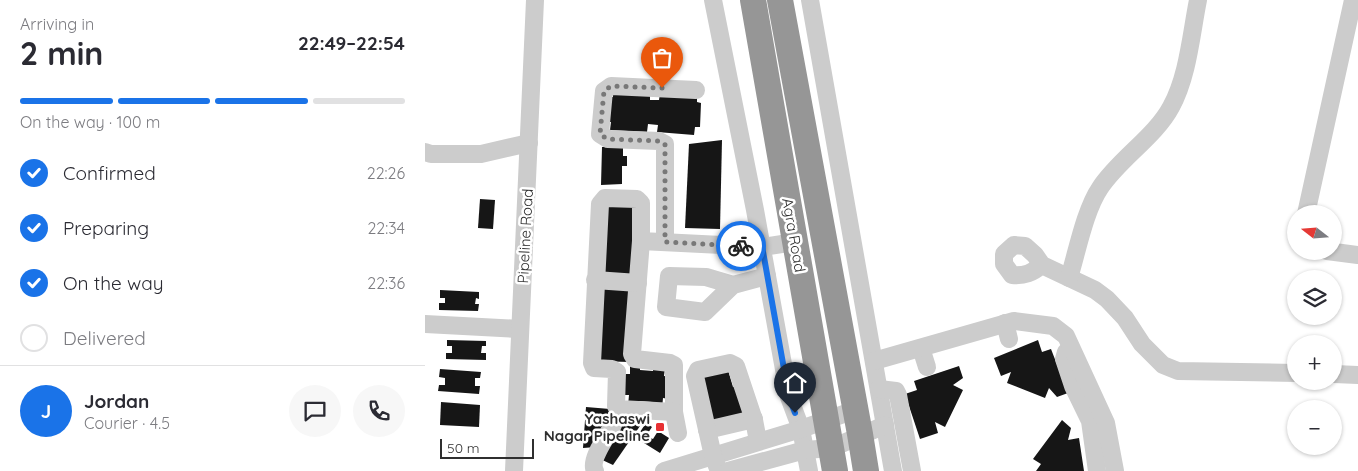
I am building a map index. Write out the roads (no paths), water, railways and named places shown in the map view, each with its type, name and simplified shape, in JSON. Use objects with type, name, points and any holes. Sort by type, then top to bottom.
[{"type":"highway","name":"Agra Road","points":[[753,0],[833,460]]},
{"type":"highway","name":"Agra Road","points":[[780,0],[866,471]]},
{"type":"street","name":"Pipeline Road","points":[[514,471],[535,0]]},
{"type":"street","points":[[713,0],[762,246],[789,397],[801,429],[809,471]]},
{"type":"street","points":[[810,0],[893,471]]},
{"type":"street","points":[[1069,278],[1099,189],[1159,125],[1171,109],[1184,70],[1198,0]]},
{"type":"street","points":[[1308,205],[1352,37],[1353,0]]},
{"type":"street","points":[[665,242],[665,144],[659,141],[607,139],[600,134],[604,91],[611,86],[696,90]]},
{"type":"street","points":[[425,152],[431,154],[481,154],[529,143]]},
{"type":"street","points":[[674,412],[620,409],[616,406],[617,372],[612,369],[594,368],[592,363],[600,204],[605,198],[637,199],[641,203],[641,241],[632,354],[635,359],[670,362],[674,365],[674,412],[678,433]]},
{"type":"street","points":[[641,241],[762,246],[795,242]]},
{"type":"street","points":[[1343,253],[1358,255]]},
{"type":"street","points":[[1042,265],[1095,290],[1107,298],[1125,318],[1141,344],[1163,365],[1178,370],[1287,373]]},
{"type":"street","points":[[733,285],[767,276]]},
{"type":"street","points":[[595,280],[638,283]]},
{"type":"street","points":[[874,361],[921,348],[1007,331],[1014,321],[1053,326],[1066,336],[1106,423],[1115,471]]},
{"type":"street","points":[[425,324],[520,329]]},
{"type":"street","points":[[921,348],[927,367]]},
{"type":"street","points":[[1071,348],[1066,352],[1064,359],[1073,386],[1090,421],[1097,471]]},
{"type":"street","points":[[716,464],[695,376],[698,370],[730,362],[736,366],[754,419],[759,441]]},
{"type":"street","points":[[1342,374],[1358,375]]},
{"type":"street","points":[[879,390],[896,391],[912,471]]},
{"type":"street","points":[[707,430],[754,419]]},
{"type":"street","points":[[664,471],[716,464],[759,441],[827,420],[858,422],[886,432],[905,434]]},
{"type":"street","points":[[728,471],[805,450],[833,460],[858,422]]},
{"type":"street","points":[[595,471],[593,467],[594,458],[613,425]]},
{"type":"place","name":"Yashaswi Nagar Pipeline","points":[[660,427]]}]
